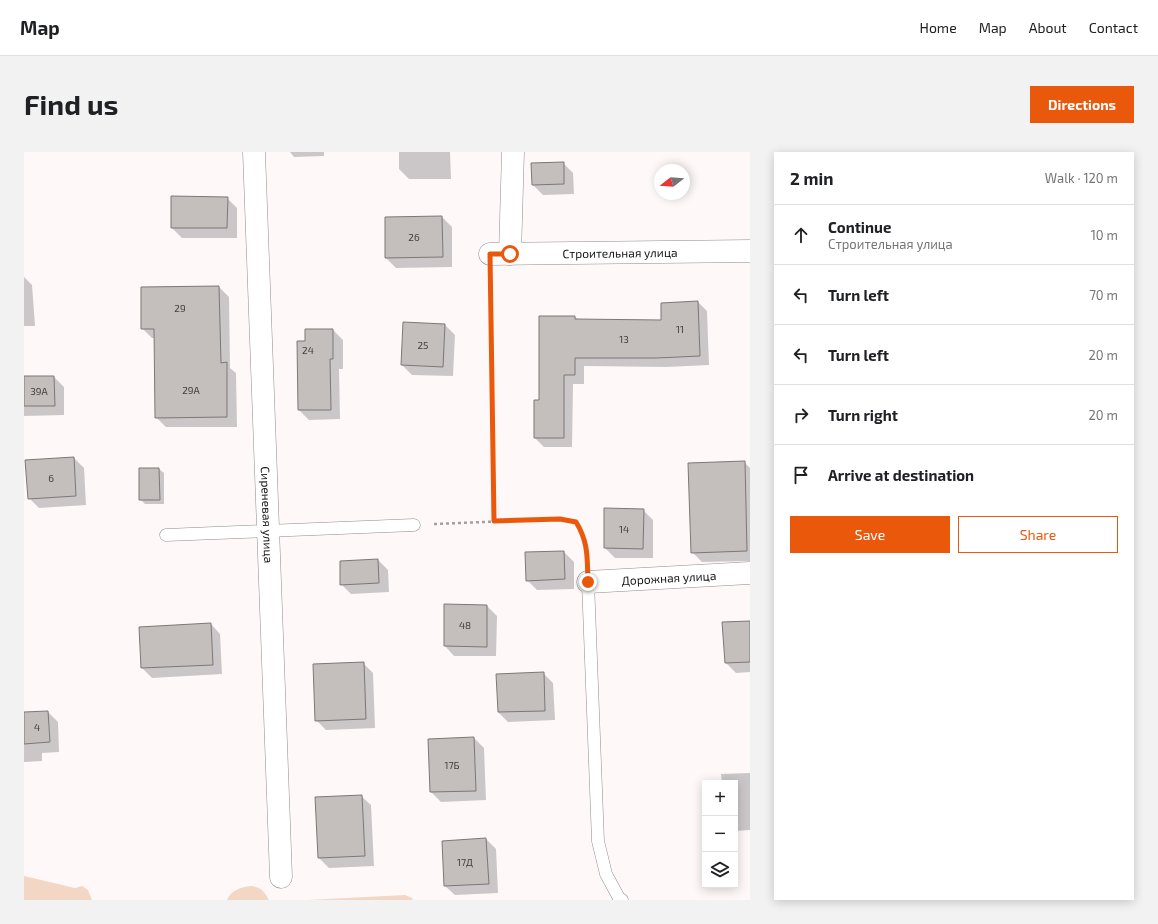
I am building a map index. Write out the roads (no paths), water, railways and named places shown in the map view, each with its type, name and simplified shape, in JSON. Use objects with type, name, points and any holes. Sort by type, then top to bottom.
[{"type":"street","name":"Сиреневая улица","points":[[254,152],[281,877]]},
{"type":"street","name":"Строительная улица","points":[[512,152],[500,254],[750,251]]},
{"type":"street","name":"Дорожная улица","points":[[588,582],[750,573]]},
{"type":"lane","points":[[166,535],[414,525]]},
{"type":"lane","points":[[588,582],[598,841],[606,874],[619,898],[622,900]]}]
